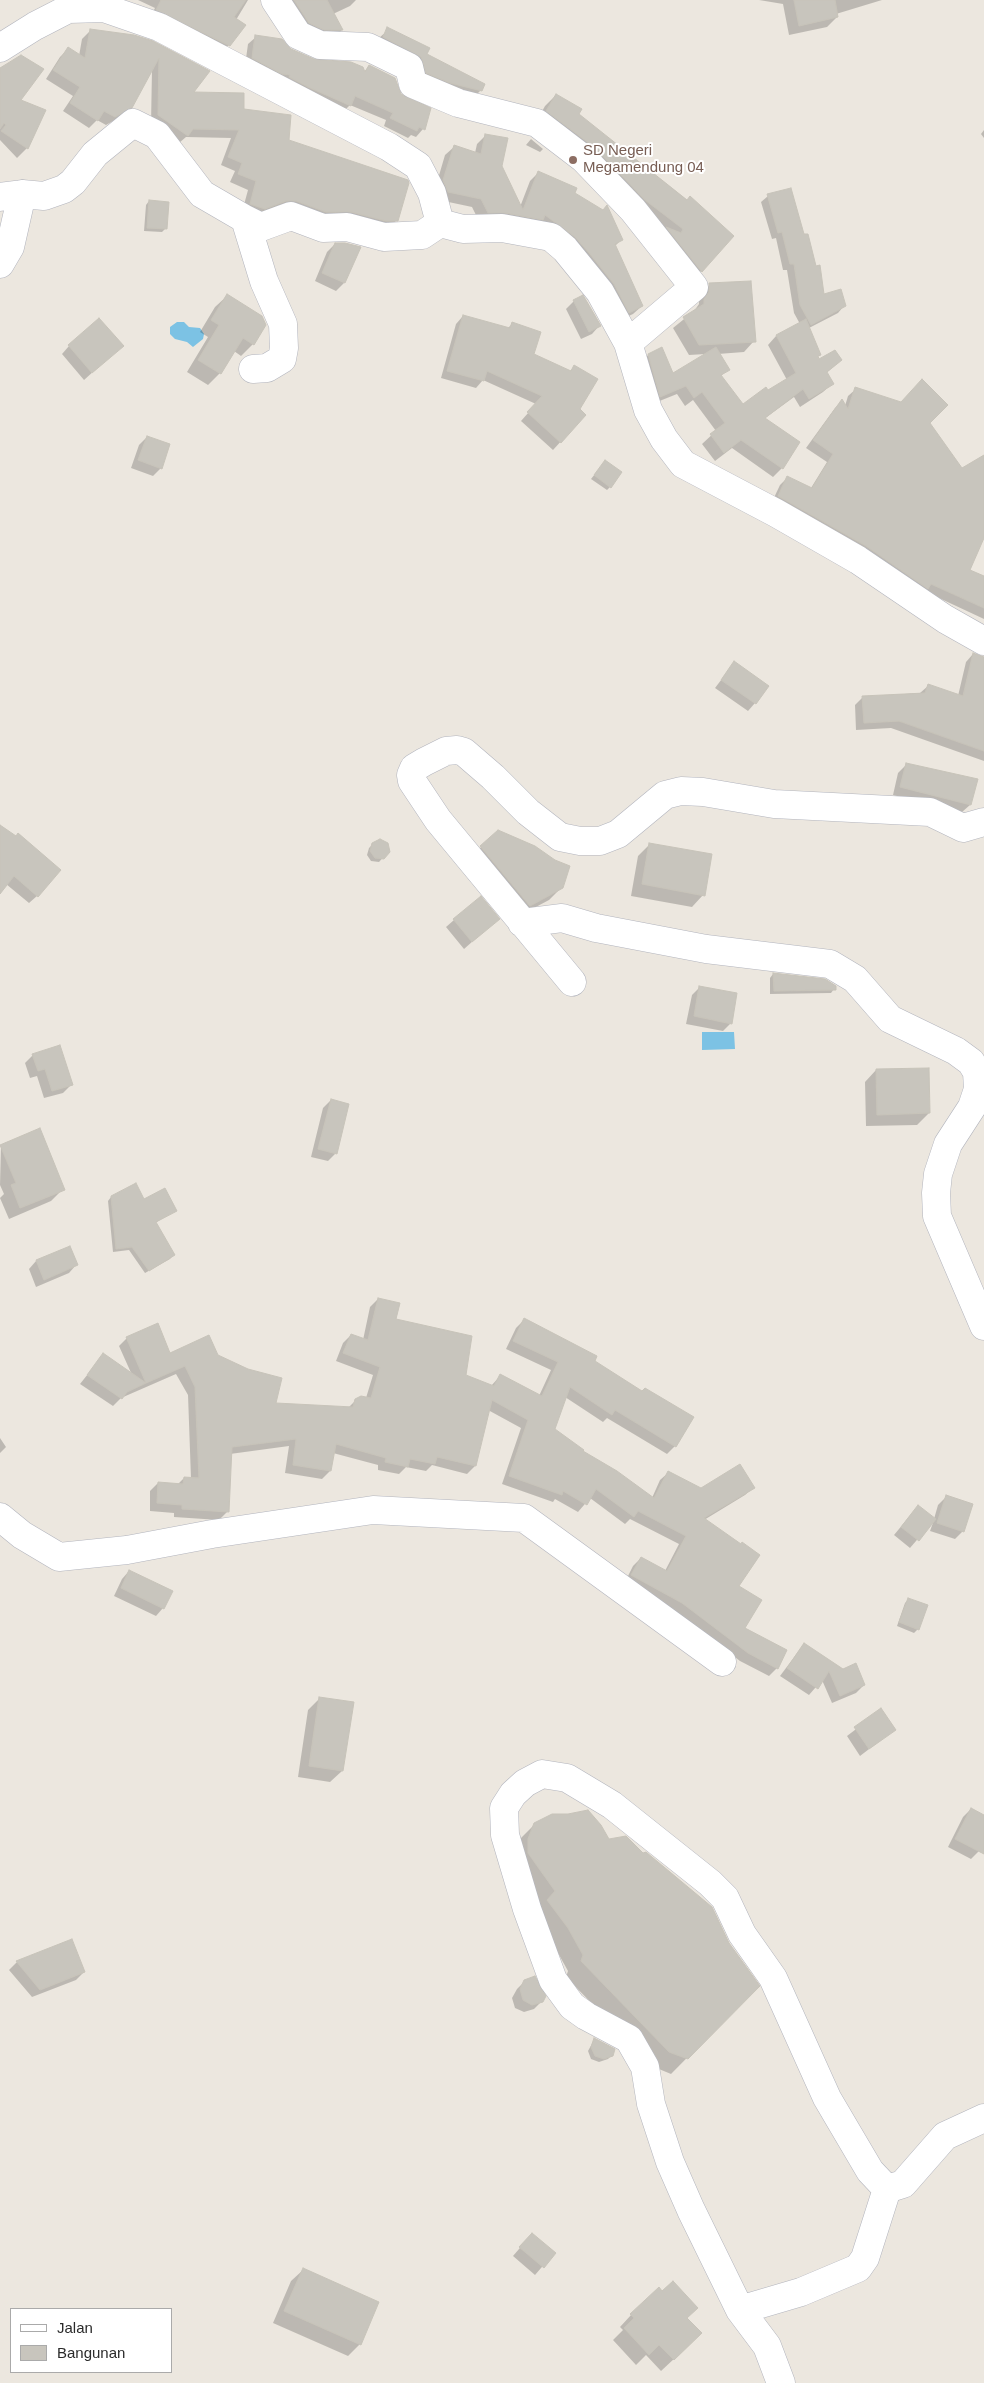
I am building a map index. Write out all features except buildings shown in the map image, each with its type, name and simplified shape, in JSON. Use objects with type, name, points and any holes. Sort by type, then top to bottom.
[{"type":"street","points":[[276,0],[298,36],[320,45],[368,47],[409,68],[413,84],[458,103],[537,123],[584,159],[633,210],[694,287],[628,343]]},
{"type":"street","points":[[0,48],[35,26],[68,9],[104,8],[160,27],[389,148],[418,166],[432,193],[440,223]]},
{"type":"street","points":[[0,264],[10,247],[11,195],[44,196],[64,189],[73,182],[95,154],[134,123],[157,135],[202,194],[261,227],[291,216],[323,228],[348,227],[384,237],[422,235],[440,223],[463,229],[502,228],[551,238],[565,249],[590,277],[600,292],[628,343],[648,410],[664,439],[683,464],[858,560],[945,618],[984,641]]},
{"type":"street","points":[[245,219],[264,281],[283,324],[284,348],[282,359],[267,368],[253,369]]},
{"type":"street","points":[[572,982],[438,820],[412,781],[411,775],[414,768],[446,751],[457,750],[464,752],[493,777],[528,812],[560,837],[580,841],[600,841],[618,834],[665,795],[681,791],[703,792],[774,804],[930,812],[963,828],[984,822]]},
{"type":"street","points":[[522,923],[562,918],[596,928],[706,949],[830,964],[855,980],[890,1019],[956,1051],[971,1062],[977,1072],[978,1089],[972,1107],[948,1144],[938,1174],[936,1193],[937,1216],[984,1326]]},
{"type":"street","points":[[0,1517],[22,1535],[59,1557],[127,1550],[212,1534],[373,1510],[524,1518],[722,1662]]},
{"type":"street","points":[[781,2383],[767,2346],[740,2310],[691,2210],[670,2162],[651,2104],[645,2067],[629,2039],[586,2016],[572,2006],[553,1980],[527,1908],[505,1835],[504,1808],[512,1794],[525,1783],[542,1774],[567,1778],[619,1811],[710,1883],[725,1898],[742,1934],[773,1978],[827,2098],[870,2171],[887,2189]]},
{"type":"street","points":[[887,2189],[903,2184],[945,2136],[984,2118]]},
{"type":"street","points":[[740,2310],[801,2292],[858,2268],[865,2258],[887,2189]]},
{"type":"water","points":[[177,322],[184,322],[189,327],[200,328],[204,334],[203,339],[193,347],[187,342],[175,339],[170,334],[170,327]]},
{"type":"water","points":[[702,1032],[734,1032],[735,1049],[702,1050]]},
{"type":"place","name":"SD Negeri Megamendung 04","points":[[573,160]]}]
